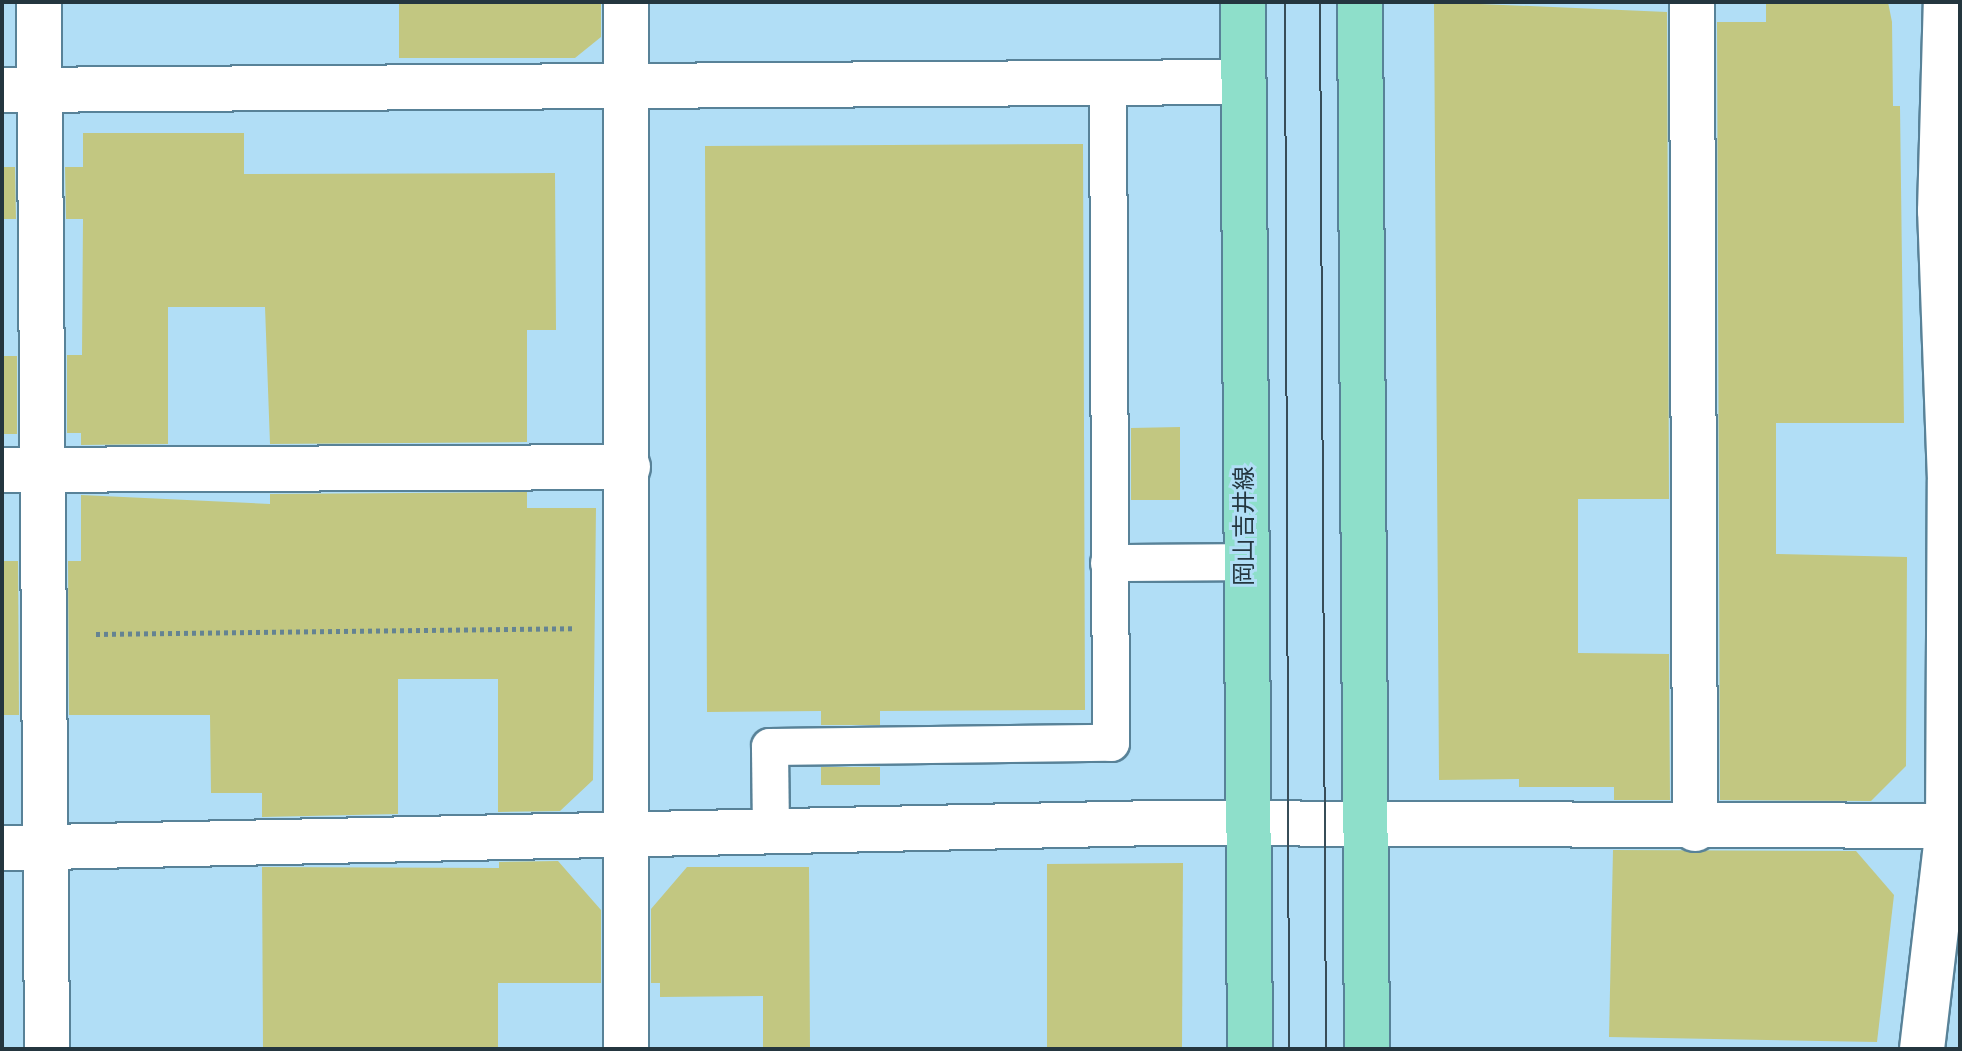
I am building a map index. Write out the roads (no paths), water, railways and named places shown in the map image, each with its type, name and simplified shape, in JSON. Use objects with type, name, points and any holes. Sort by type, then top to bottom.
[{"type":"main road","name":"岡山吉井線","points":[[1243,2],[1250,1049]]},
{"type":"main road","points":[[1360,2],[1367,1049]]},
{"type":"street","points":[[39,2],[21,89],[45,470],[47,1049]]},
{"type":"street","points":[[626,2],[626,1049]]},
{"type":"street","points":[[1692,2],[1695,829]]},
{"type":"street","points":[[1922,1049],[1954,826],[1950,481],[1940,211],[1946,2]]},
{"type":"street","points":[[21,89],[627,90],[1243,82]]},
{"type":"street","points":[[2,470],[628,467]]},
{"type":"street","points":[[2,848],[1249,824],[1695,829],[1954,826]]},
{"type":"lane","points":[[771,831],[770,747],[1111,743],[1108,82]]},
{"type":"lane","points":[[1109,563],[1245,562]]},
{"type":"tram line","points":[[1285,2],[1289,1049]]},
{"type":"tram line","points":[[1320,2],[1326,1049]]}]
